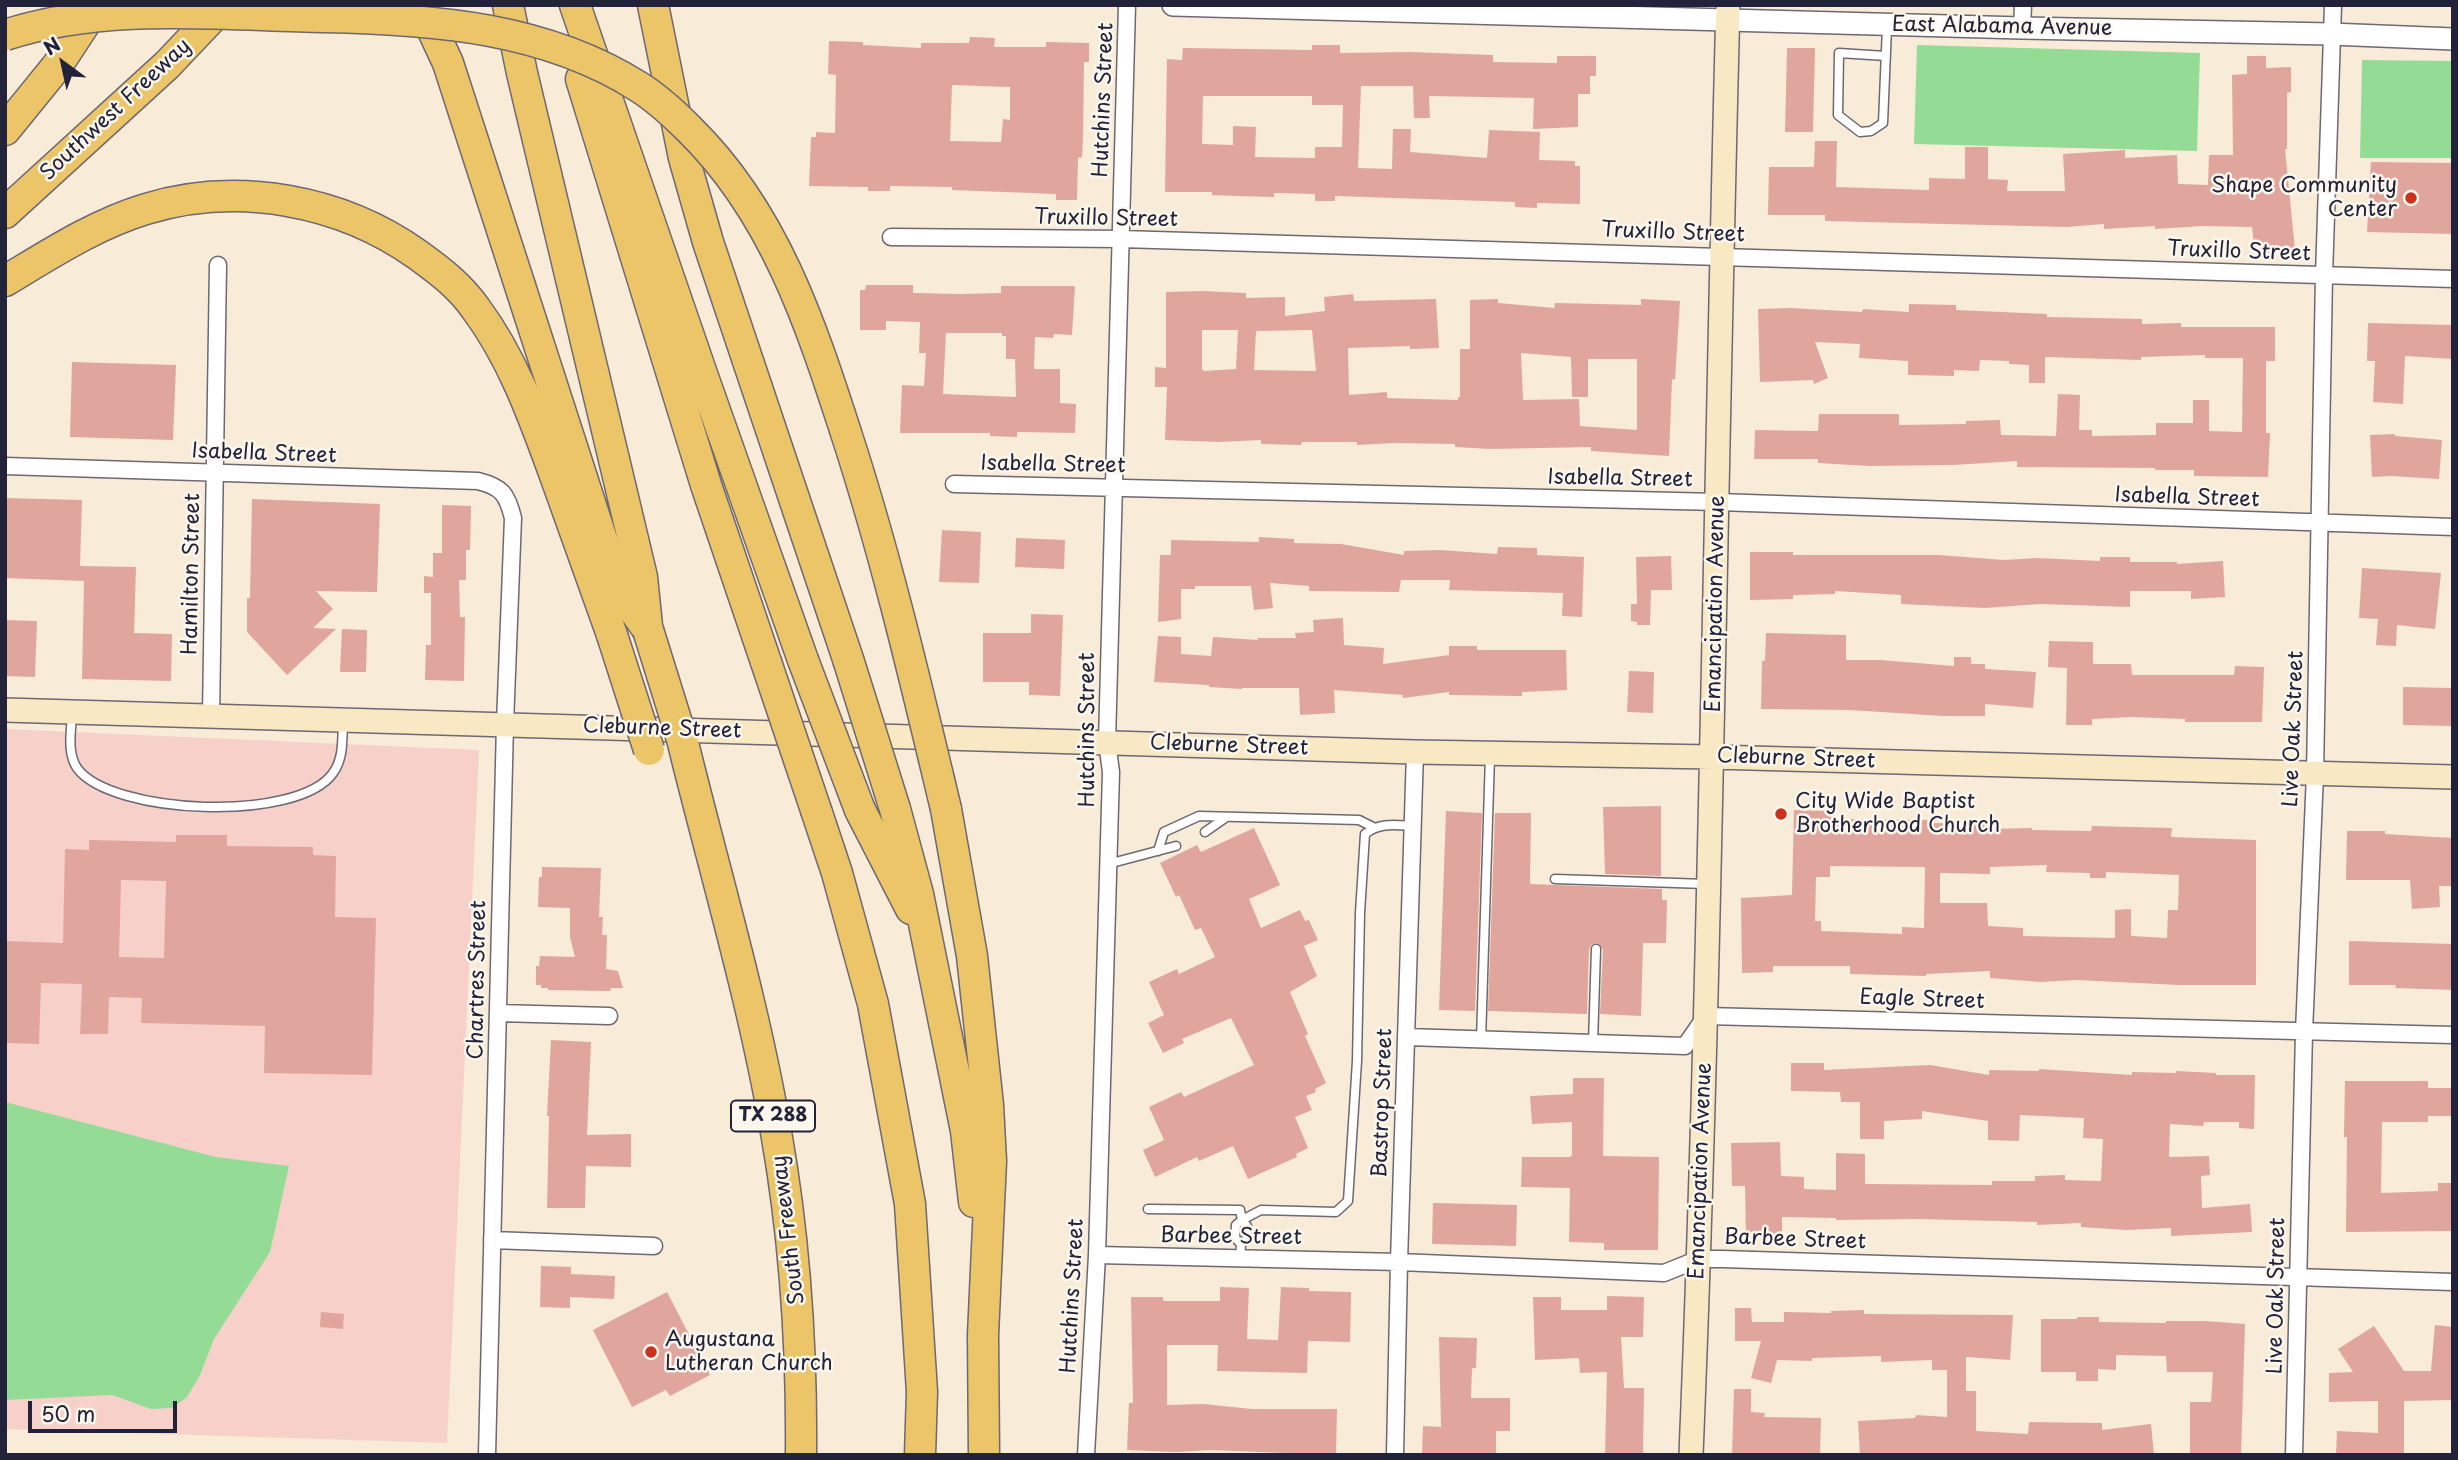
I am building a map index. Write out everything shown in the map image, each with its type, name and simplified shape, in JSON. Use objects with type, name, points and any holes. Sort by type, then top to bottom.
[{"type":"highway","points":[[5,130],[57,66],[97,5]]},
{"type":"highway","name":"Southwest Freeway","points":[[5,213],[167,65],[224,5]]},
{"type":"highway","points":[[421,5],[447,64],[617,586],[648,630]]},
{"type":"highway","points":[[508,5],[642,577],[648,630]]},
{"type":"highway","points":[[564,5],[594,46],[706,485],[817,813],[856,939],[887,1072],[910,1203],[922,1392],[920,1455]]},
{"type":"highway","points":[[575,5],[594,46],[702,374],[803,660],[860,810],[926,937]]},
{"type":"highway","points":[[653,5],[684,158],[708,242],[848,659],[912,864],[966,1131],[976,1215],[983,1335],[984,1455]]},
{"type":"highway","points":[[5,35],[57,23],[135,13],[382,18],[463,25],[503,33],[550,46],[603,67],[639,87],[668,108],[705,145],[745,195],[773,241],[794,286],[817,345],[860,476],[894,593],[946,809],[972,956],[988,1105],[990,1214],[983,1335]]},
{"type":"highway","points":[[5,281],[102,226],[144,209],[211,197],[275,198],[340,213],[392,237],[450,278],[476,309],[519,382],[612,635],[649,750],[692,781]]},
{"type":"highway","name":"South Freeway","points":[[648,630],[682,739],[757,1038],[777,1134],[795,1265],[800,1328],[801,1455]]},
{"type":"main road","name":"Emancipation Avenue","points":[[1691,1455],[1713,757],[1728,13]]},
{"type":"main road","name":"Cleburne Street","points":[[5,710],[1415,752],[1713,757],[2453,778]]},
{"type":"street","name":"Hutchins Street","points":[[1086,1455],[1097,1255],[1111,762],[1107,742],[1128,5]]},
{"type":"street","name":"East Alabama Avenue","points":[[1173,5],[1728,13],[1887,24],[2453,39]]},
{"type":"street","points":[[2022,28],[2023,5]]},
{"type":"street","name":"Live Oak Street","points":[[2294,1455],[2304,1032],[2315,774],[2324,276],[2333,5]]},
{"type":"street","name":"Truxillo Street","points":[[891,237],[1121,239],[2453,279]]},
{"type":"street","name":"Hamilton Street","points":[[211,716],[218,265]]},
{"type":"street","name":"Isabella Street","points":[[5,466],[478,481],[495,485],[510,506]]},
{"type":"street","name":"Isabella Street","points":[[954,484],[1718,502],[2453,527]]},
{"type":"street","name":"Chartres Street","points":[[487,1455],[505,724],[513,518],[510,506]]},
{"type":"street","name":"Bastrop Street","points":[[1395,1455],[1415,752]]},
{"type":"street","points":[[498,1013],[609,1016]]},
{"type":"street","points":[[1407,1037],[1685,1046],[1706,1016]]},
{"type":"street","name":"Eagle Street","points":[[1706,1016],[2453,1035]]},
{"type":"street","points":[[492,1240],[654,1246]]},
{"type":"street","name":"Barbee Street","points":[[1097,1255],[1241,1251],[1399,1262],[1664,1273],[1699,1259],[2453,1282]]},
{"type":"lane","points":[[1886,56],[1839,53],[1838,116],[1860,132],[1871,131],[1883,123],[1886,56],[1887,24]]},
{"type":"lane","points":[[72,712],[71,755],[77,768],[89,780],[117,794],[190,807],[262,806],[296,797],[319,787],[332,775],[340,761],[343,720]]},
{"type":"lane","points":[[1481,1040],[1490,753]]},
{"type":"lane","points":[[1158,851],[1164,832],[1199,816],[1359,820],[1373,827]]},
{"type":"lane","points":[[1205,832],[1225,818]]},
{"type":"lane","points":[[1242,1220],[1261,1210],[1336,1212],[1348,1201],[1357,1061],[1365,834],[1373,827],[1385,825],[1413,826]]},
{"type":"lane","points":[[1108,864],[1176,846]]},
{"type":"lane","points":[[1555,879],[1709,884]]},
{"type":"lane","points":[[1593,1043],[1596,950]]},
{"type":"lane","points":[[1148,1209],[1240,1210],[1242,1220],[1247,1226],[1247,1239],[1241,1251]]},
{"type":"shaded area","points":[[5,729],[479,750],[447,1443],[5,1429]]},
{"type":"green space","points":[[1917,45],[2200,53],[2197,151],[1914,144]]},
{"type":"green space","points":[[2362,60],[2453,61],[2453,158],[2360,158]]},
{"type":"green space","points":[[5,1102],[216,1157],[289,1166],[270,1252],[214,1339],[200,1375],[187,1397],[172,1408],[151,1409],[112,1395],[5,1400]]},
{"type":"building","points":[[970,37],[995,38],[994,47],[1046,47],[1046,42],[1089,43],[1089,62],[1084,62],[1083,139],[1082,157],[1078,158],[1077,200],[1056,200],[1056,194],[952,190],[952,187],[890,186],[890,191],[868,191],[868,187],[809,186],[811,137],[816,137],[816,132],[835,133],[836,75],[828,74],[829,41],[921,48],[921,43],[969,43]],"holes":[[[952,85],[1010,87],[1010,120],[1003,119],[1001,142],[950,141]]]},
{"type":"building","points":[[1312,45],[1340,45],[1340,53],[1493,55],[1493,62],[1557,63],[1557,56],[1596,56],[1596,76],[1590,76],[1590,94],[1578,94],[1578,127],[1533,129],[1534,98],[1429,96],[1430,118],[1414,118],[1413,86],[1361,86],[1358,168],[1392,169],[1393,129],[1411,129],[1410,152],[1487,158],[1489,130],[1540,132],[1539,160],[1575,161],[1575,166],[1580,166],[1580,204],[1537,203],[1537,208],[1515,207],[1515,202],[1335,196],[1335,201],[1315,201],[1315,194],[1274,193],[1274,197],[1212,195],[1212,192],[1165,192],[1167,59],[1182,60],[1183,48],[1312,50]],"holes":[[[1203,96],[1312,96],[1312,105],[1343,105],[1342,147],[1315,147],[1315,158],[1255,157],[1256,127],[1233,126],[1233,145],[1202,144]]]},
{"type":"building","points":[[1787,48],[1815,48],[1813,132],[1785,132]]},
{"type":"building","points":[[2247,56],[2266,56],[2266,68],[2291,67],[2285,149],[2295,250],[2255,254],[2252,227],[2155,229],[2155,226],[2104,229],[2104,224],[2067,227],[1825,221],[1825,215],[1768,215],[1769,167],[1814,167],[1815,141],[1837,141],[1836,187],[1929,190],[1929,178],[1965,179],[1965,147],[1988,147],[1988,179],[2008,180],[2007,191],[2065,191],[2063,154],[2125,150],[2125,158],[2177,155],[2178,184],[2208,185],[2209,155],[2233,155],[2232,75],[2247,74]]},
{"type":"building","name":"Shape Community Center","points":[[2371,162],[2453,163],[2453,234],[2367,232]]},
{"type":"building","points":[[866,285],[913,285],[913,293],[961,294],[1001,293],[1001,286],[1075,286],[1072,335],[1035,337],[1034,369],[1060,369],[1060,403],[1076,404],[1075,433],[1017,432],[1017,437],[990,436],[990,433],[900,433],[902,385],[924,386],[926,353],[919,353],[920,322],[886,321],[886,330],[860,330],[860,290],[865,290]],"holes":[[[946,333],[1002,333],[1002,336],[1006,336],[1006,359],[1015,359],[1016,397],[943,394]]]},
{"type":"building","points":[[1166,292],[1246,293],[1246,298],[1285,297],[1285,316],[1325,311],[1324,297],[1353,294],[1354,301],[1436,299],[1439,348],[1348,348],[1349,395],[1387,392],[1387,398],[1458,400],[1460,349],[1470,349],[1470,300],[1498,299],[1498,303],[1554,308],[1555,303],[1641,305],[1641,299],[1680,301],[1675,380],[1672,379],[1669,456],[1591,451],[1591,447],[1490,449],[1455,447],[1455,444],[1357,445],[1357,442],[1302,442],[1301,445],[1261,444],[1261,440],[1165,440],[1167,387],[1155,387],[1155,367],[1166,368]],"holes":[[[1202,330],[1238,330],[1236,369],[1202,369]],[[1312,330],[1316,371],[1254,370],[1256,331]],[[1521,353],[1571,357],[1572,397],[1588,397],[1588,359],[1637,359],[1637,430],[1580,426],[1579,399],[1523,400]]]},
{"type":"building","points":[[1909,304],[1956,305],[1956,310],[2047,314],[2047,317],[2142,319],[2142,324],[2181,323],[2181,327],[2275,327],[2275,361],[2266,361],[2266,433],[2270,433],[2268,477],[2194,476],[2194,470],[2155,468],[2017,467],[2017,461],[1869,466],[1818,463],[1818,459],[1754,459],[1755,430],[1818,431],[1819,414],[1899,414],[1899,425],[1966,424],[1966,421],[2000,420],[2001,435],[2056,436],[2058,394],[2080,395],[2079,430],[2092,430],[2092,436],[2156,435],[2156,423],[2193,423],[2193,400],[2209,400],[2209,431],[2242,432],[2243,358],[2205,358],[2205,355],[2141,357],[2141,360],[2045,357],[2045,383],[2029,383],[2029,365],[2009,364],[2009,361],[1980,360],[1979,371],[1954,370],[1954,376],[1908,375],[1908,361],[1859,358],[1860,344],[1815,342],[1828,378],[1814,384],[1813,380],[1760,382],[1758,309],[1909,312]]},
{"type":"building","points":[[2368,323],[2453,325],[2453,359],[2405,356],[2403,404],[2373,402],[2375,361],[2367,361]]},
{"type":"building","points":[[72,362],[176,365],[173,440],[70,437]]},
{"type":"building","points":[[2395,434],[2442,440],[2439,479],[2372,477],[2370,435]]},
{"type":"building","points":[[5,498],[82,500],[80,566],[136,567],[134,633],[172,634],[171,681],[82,679],[84,581],[5,578]]},
{"type":"building","points":[[252,499],[380,504],[377,592],[316,591],[333,609],[313,628],[336,629],[287,675],[247,632]]},
{"type":"building","points":[[442,505],[471,506],[466,580],[459,580],[460,617],[465,617],[464,681],[425,680],[426,645],[431,645],[431,593],[424,593],[424,576],[433,577],[433,553],[442,553]]},
{"type":"building","points":[[942,530],[981,532],[979,583],[939,582]]},
{"type":"building","points":[[1259,537],[1294,539],[1294,543],[1341,544],[1404,555],[1404,551],[1440,550],[1497,554],[1498,547],[1537,548],[1537,555],[1584,557],[1582,617],[1562,616],[1563,593],[1449,590],[1450,580],[1401,580],[1399,592],[1309,591],[1309,586],[1270,583],[1273,608],[1254,610],[1251,586],[1195,586],[1195,589],[1181,589],[1181,619],[1158,622],[1160,555],[1171,555],[1171,540],[1259,542]]},
{"type":"building","points":[[1016,538],[1065,540],[1064,569],[1015,567]]},
{"type":"building","points":[[1750,552],[1793,552],[1793,555],[1939,555],[2004,560],[2038,558],[2100,561],[2100,557],[2130,557],[2130,562],[2177,564],[2223,561],[2225,597],[2191,599],[2191,591],[2130,591],[2130,607],[2040,604],[1985,608],[1901,604],[1901,595],[1835,591],[1835,594],[1793,595],[1793,599],[1750,600]]},
{"type":"building","points":[[1671,556],[1672,590],[1651,590],[1650,625],[1637,625],[1637,622],[1631,621],[1631,604],[1637,604],[1636,557]]},
{"type":"building","points":[[2362,568],[2441,573],[2435,629],[2397,625],[2396,646],[2376,645],[2378,619],[2359,618]]},
{"type":"building","points":[[1031,614],[1063,615],[1060,696],[1029,695],[1029,682],[983,682],[983,633],[1031,633]]},
{"type":"building","points":[[1343,618],[1344,645],[1384,648],[1383,664],[1449,655],[1449,646],[1477,646],[1477,650],[1566,650],[1567,690],[1522,692],[1522,696],[1449,695],[1449,692],[1403,698],[1403,695],[1334,690],[1335,713],[1300,715],[1299,688],[1242,689],[1154,682],[1158,636],[1181,637],[1181,654],[1211,656],[1213,637],[1258,640],[1257,638],[1296,638],[1295,633],[1314,632],[1313,620]]},
{"type":"building","points":[[5,620],[37,621],[35,677],[5,676]]},
{"type":"building","points":[[342,629],[367,630],[366,672],[340,672]]},
{"type":"building","points":[[1766,633],[1846,635],[1846,660],[1954,666],[1954,657],[1971,657],[1971,664],[1985,664],[1985,669],[2036,672],[2033,708],[1985,704],[1985,716],[1761,709],[1762,661],[1765,661]]},
{"type":"building","points":[[2049,641],[2093,642],[2093,664],[2131,664],[2132,675],[2234,675],[2235,666],[2264,667],[2262,722],[2185,722],[2185,719],[2132,717],[2092,719],[2092,725],[2066,725],[2067,668],[2048,667]]},
{"type":"building","points":[[1629,671],[1654,672],[1653,713],[1627,712]]},
{"type":"building","points":[[2403,687],[2453,688],[2453,726],[2403,725]]},
{"type":"building","points":[[1661,806],[1661,876],[1605,874],[1603,807]]},
{"type":"building","points":[[1794,810],[1831,811],[1831,819],[1930,820],[1930,823],[1991,824],[1991,829],[2091,831],[2092,826],[2172,828],[2171,837],[2256,840],[2256,985],[2179,985],[2077,980],[2041,982],[1990,978],[1990,971],[1926,976],[1850,974],[1850,966],[1773,966],[1773,972],[1742,973],[1741,898],[1792,895]],"holes":[[[2047,865],[2046,872],[2090,873],[2090,878],[2106,878],[2106,872],[2179,875],[2178,910],[2168,910],[2167,938],[2131,936],[2131,909],[2115,910],[2115,938],[2023,936],[2023,928],[1988,926],[1987,903],[1940,903],[1940,873],[1990,874],[1990,867]],[[1830,866],[1925,867],[1924,928],[1902,927],[1902,934],[1821,931],[1821,921],[1815,921],[1816,877],[1830,877]]]},
{"type":"building","points":[[1446,811],[1482,813],[1475,1011],[1439,1010]]},
{"type":"building","points":[[1495,813],[1531,813],[1530,884],[1662,889],[1662,900],[1667,900],[1666,943],[1643,943],[1641,1016],[1600,1014],[1603,949],[1597,943],[1592,944],[1589,949],[1587,1014],[1488,1011]]},
{"type":"building","points":[[1254,828],[1280,885],[1249,899],[1261,928],[1300,910],[1305,921],[1309,920],[1318,940],[1304,946],[1317,976],[1290,992],[1308,1034],[1305,1036],[1326,1083],[1306,1096],[1312,1110],[1295,1117],[1308,1148],[1296,1154],[1297,1157],[1248,1179],[1233,1146],[1199,1161],[1197,1157],[1155,1177],[1143,1150],[1164,1140],[1149,1107],[1181,1092],[1184,1097],[1254,1065],[1231,1018],[1182,1039],[1184,1043],[1163,1053],[1148,1023],[1164,1015],[1149,982],[1177,969],[1179,974],[1215,957],[1201,928],[1195,930],[1160,863],[1197,845],[1201,852]]},
{"type":"building","points":[[2347,831],[2385,831],[2385,834],[2453,838],[2453,886],[2439,886],[2440,907],[2412,909],[2410,880],[2346,880]]},
{"type":"building","points":[[176,835],[227,835],[227,846],[313,847],[313,855],[336,856],[335,917],[376,918],[372,1075],[264,1073],[265,1026],[141,1023],[142,998],[109,997],[108,1034],[80,1034],[82,984],[41,983],[39,1044],[5,1043],[5,941],[63,943],[65,849],[89,850],[89,840],[176,842]],"holes":[[[121,880],[166,881],[164,958],[119,957]]]},
{"type":"building","points":[[542,867],[601,868],[599,917],[603,917],[602,935],[607,935],[606,969],[618,971],[623,988],[611,988],[610,991],[548,990],[536,985],[536,966],[539,966],[540,956],[575,957],[570,937],[570,908],[538,907]]},
{"type":"building","points":[[2349,941],[2453,944],[2453,990],[2395,988],[2396,985],[2349,985]]},
{"type":"building","points":[[551,1040],[591,1042],[587,1135],[631,1134],[631,1167],[586,1166],[585,1208],[547,1208],[547,1116]]},
{"type":"building","points":[[1791,1063],[1824,1063],[1824,1070],[1930,1065],[1989,1075],[1989,1070],[2039,1069],[2132,1075],[2132,1072],[2176,1071],[2255,1075],[2254,1129],[2239,1128],[2239,1122],[2204,1122],[2203,1126],[2170,1124],[2169,1157],[2209,1156],[2210,1175],[2201,1176],[2202,1208],[2250,1204],[2252,1232],[2171,1236],[2171,1228],[2127,1230],[2081,1227],[2081,1223],[2037,1225],[2037,1222],[1782,1217],[1782,1236],[1746,1237],[1745,1186],[1732,1186],[1731,1143],[1780,1142],[1781,1176],[1804,1177],[1804,1189],[1836,1190],[1836,1153],[1865,1154],[1865,1184],[1992,1185],[1992,1181],[2035,1181],[2035,1176],[2065,1175],[2065,1180],[2101,1181],[2103,1139],[2083,1138],[2084,1118],[2020,1115],[2019,1141],[1988,1140],[1988,1121],[1922,1111],[1922,1119],[1884,1121],[1884,1139],[1860,1139],[1860,1102],[1841,1102],[1840,1092],[1791,1091]]},
{"type":"building","points":[[1573,1078],[1604,1078],[1603,1156],[1659,1157],[1658,1250],[1604,1250],[1604,1243],[1569,1242],[1570,1188],[1521,1187],[1522,1157],[1572,1155],[1572,1122],[1532,1124],[1530,1096],[1573,1094]]},
{"type":"building","points":[[2345,1081],[2428,1081],[2428,1088],[2453,1088],[2453,1116],[2428,1116],[2428,1122],[2382,1122],[2381,1193],[2438,1191],[2438,1183],[2453,1183],[2453,1231],[2346,1232]]},
{"type":"building","points":[[1433,1203],[1517,1205],[1516,1246],[1432,1244]]},
{"type":"building","points":[[541,1266],[571,1267],[571,1274],[615,1276],[614,1299],[570,1297],[570,1308],[540,1307]]},
{"type":"building","points":[[1220,1287],[1249,1288],[1247,1339],[1278,1340],[1281,1287],[1351,1292],[1350,1342],[1308,1341],[1307,1373],[1217,1371],[1218,1345],[1167,1345],[1167,1405],[1337,1409],[1336,1455],[1127,1450],[1129,1403],[1133,1403],[1131,1297],[1163,1297],[1163,1301],[1220,1301]]},
{"type":"building","name":"Augustana Lutheran Church","points":[[667,1292],[710,1375],[670,1396],[666,1390],[632,1407],[593,1330]]},
{"type":"building","points":[[1607,1296],[1644,1297],[1643,1337],[1621,1337],[1624,1388],[1644,1388],[1643,1455],[1605,1455],[1607,1372],[1580,1373],[1579,1358],[1535,1360],[1533,1297],[1561,1297],[1561,1310],[1607,1310]]},
{"type":"building","points":[[1735,1308],[1751,1308],[1752,1322],[1784,1322],[1784,1312],[1831,1313],[1864,1310],[1864,1314],[2013,1315],[2010,1360],[1966,1357],[1966,1391],[1976,1391],[1976,1431],[2028,1434],[2029,1422],[2102,1423],[2102,1430],[2151,1424],[2154,1455],[1860,1455],[1858,1421],[1915,1418],[1916,1415],[1947,1417],[1947,1370],[1932,1370],[1932,1360],[1881,1362],[1881,1356],[1812,1358],[1812,1361],[1777,1360],[1771,1383],[1751,1378],[1761,1341],[1735,1341]]},
{"type":"building","points":[[321,1312],[344,1314],[343,1329],[320,1327]]},
{"type":"building","points":[[2099,1317],[2099,1322],[2205,1321],[2245,1324],[2241,1455],[2190,1455],[2190,1402],[2211,1402],[2213,1372],[2167,1372],[2166,1356],[2116,1355],[2116,1370],[2098,1369],[2098,1381],[2076,1381],[2076,1372],[2041,1372],[2041,1319]]},
{"type":"building","points":[[2435,1325],[2453,1327],[2453,1400],[2404,1401],[2404,1455],[2336,1455],[2337,1431],[2378,1433],[2378,1401],[2329,1402],[2329,1373],[2353,1372],[2338,1349],[2374,1326],[2404,1371],[2431,1371]]},
{"type":"building","points":[[1439,1337],[1477,1338],[1471,1398],[1510,1398],[1510,1431],[1496,1431],[1496,1455],[1422,1455],[1423,1426],[1441,1427]]},
{"type":"building","points":[[1734,1389],[1751,1389],[1751,1412],[1765,1413],[1764,1417],[1821,1418],[1820,1455],[1732,1455]]},
{"type":"place","name":"Shape Community Center","points":[[2411,198]]},
{"type":"place","name":"City Wide Baptist Brotherhood Church","points":[[1781,814]]},
{"type":"place","name":"Augustana Lutheran Church","points":[[651,1352]]}]
